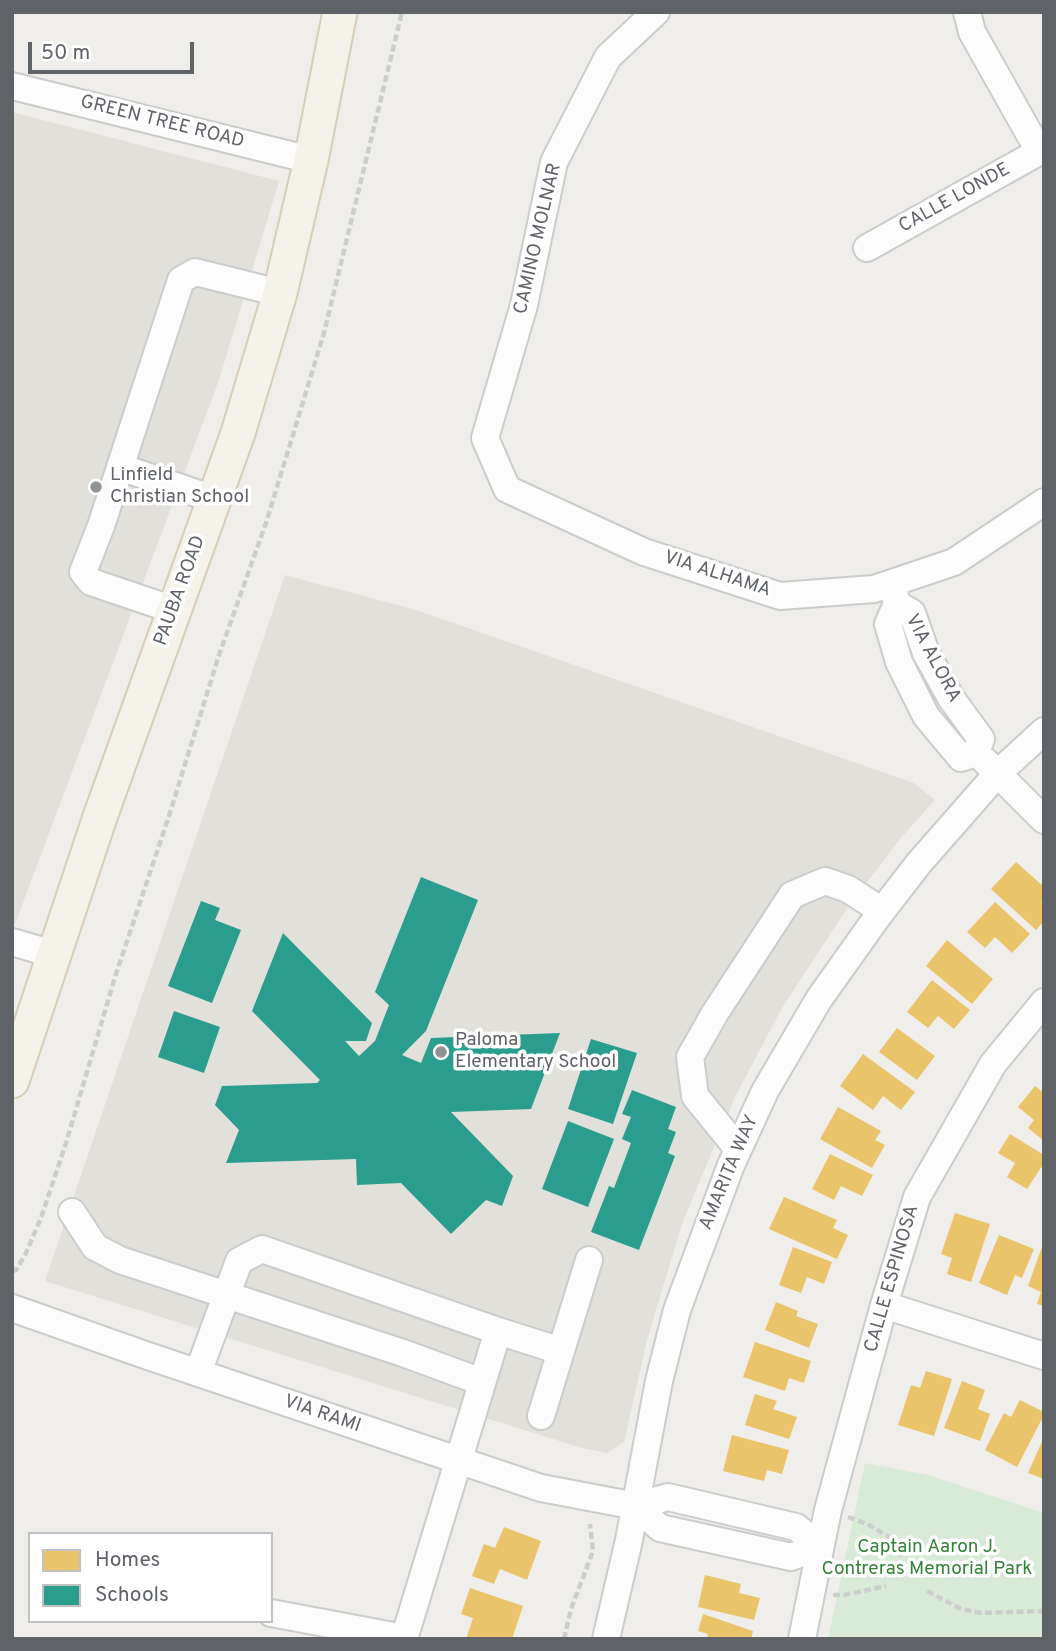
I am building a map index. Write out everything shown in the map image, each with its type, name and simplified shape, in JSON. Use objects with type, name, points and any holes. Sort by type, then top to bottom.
[{"type":"main road","name":"PAUBA ROAD","points":[[12,1081],[53,954],[174,610],[216,500],[280,293],[311,160],[340,12]]},
{"type":"street","name":"CAMINO MOLNAR","points":[[507,489],[485,438],[524,305],[554,162],[608,57],[656,12]]},
{"type":"street","points":[[967,12],[972,32],[1041,150]]},
{"type":"street","name":"GREEN TREE ROAD","points":[[12,86],[311,160]]},
{"type":"street","name":"CALLE LONDE","points":[[867,248],[962,197],[1041,150]]},
{"type":"street","points":[[174,610],[91,582],[83,572],[181,280],[195,272],[280,293]]},
{"type":"street","points":[[120,467],[216,500]]},
{"type":"street","name":"VIA ALHAMA","points":[[507,489],[644,552],[780,596],[874,589],[895,594],[954,562],[1044,502]]},
{"type":"street","name":"VIA ALORA","points":[[895,594],[912,613],[926,653],[951,698],[981,739],[976,753],[1044,820]]},
{"type":"street","name":"AMARITA WAY","points":[[606,1639],[636,1506],[659,1381],[677,1310],[700,1241],[765,1091],[819,999],[919,863],[998,773],[1044,731]]},
{"type":"street","points":[[738,1149],[695,1096],[690,1057],[715,1013],[792,895],[825,881],[848,889],[882,911]]},
{"type":"street","points":[[12,942],[53,954]]},
{"type":"street","name":"CALLE ESPINOSA","points":[[802,1639],[828,1510],[884,1305],[917,1197],[993,1065],[1044,1002]]},
{"type":"street","points":[[72,1212],[95,1247],[120,1260],[403,1353],[482,1382]]},
{"type":"street","points":[[198,1373],[239,1261],[262,1249],[561,1351]]},
{"type":"street","points":[[541,1416],[589,1260]]},
{"type":"street","points":[[884,1305],[1044,1356]]},
{"type":"street","name":"VIA RAMI","points":[[12,1307],[198,1373],[541,1488],[636,1506],[668,1497],[796,1527],[820,1546]]},
{"type":"street","points":[[273,1613],[404,1638],[498,1331]]},
{"type":"path","points":[[12,1271],[16,1270],[25,1255],[41,1218],[219,654],[266,523],[324,333],[402,12]]},
{"type":"path","points":[[828,1510],[891,1538],[902,1556]]},
{"type":"path","points":[[564,1639],[571,1609],[593,1550],[590,1524]]},
{"type":"path","points":[[811,1590],[837,1596],[886,1586]]},
{"type":"path","points":[[927,1591],[951,1605],[981,1613],[1044,1611]]},
{"type":"shaded area","name":"Linfield Christian School","points":[[12,112],[279,181],[219,380],[12,932]]},
{"type":"shaded area","name":"Paloma Elementary School","points":[[285,575],[416,610],[914,783],[935,800],[900,839],[848,907],[782,1008],[736,1095],[683,1221],[647,1340],[624,1442],[607,1453],[582,1448],[45,1281]]},
{"type":"green space","name":"Captain Aaron J. Contreras Memorial Park","points":[[865,1463],[928,1475],[1044,1513],[1044,1639],[828,1639]]},
{"type":"building: Homes","points":[[1016,862],[1044,887],[1044,900],[1041,903],[1044,906],[1044,921],[1036,930],[991,889]]},
{"type":"building: Homes","points":[[995,902],[1030,934],[1012,953],[995,937],[985,948],[967,932]]},
{"type":"building: Homes","points":[[947,940],[993,979],[972,1004],[926,966]]},
{"type":"building: Homes","points":[[932,980],[970,1010],[954,1029],[938,1016],[928,1028],[907,1012]]},
{"type":"building: Homes","points":[[897,1028],[935,1056],[917,1080],[879,1052]]},
{"type":"building: Homes","points":[[863,1054],[915,1092],[901,1110],[883,1096],[873,1110],[840,1086]]},
{"type":"building: Homes","points":[[1035,1086],[1044,1093],[1044,1141],[1028,1128],[1034,1120],[1018,1107]]},
{"type":"building: Homes","points":[[838,1107],[881,1131],[875,1140],[885,1145],[872,1168],[820,1139]]},
{"type":"building: Homes","points":[[1010,1134],[1044,1155],[1044,1163],[1027,1189],[1007,1177],[1015,1163],[998,1153]]},
{"type":"building: Homes","points":[[830,1154],[873,1175],[862,1196],[841,1186],[834,1200],[812,1189]]},
{"type":"building: Homes","points":[[784,1197],[837,1220],[833,1228],[848,1235],[837,1259],[769,1229]]},
{"type":"building: Homes","points":[[955,1213],[990,1224],[971,1282],[947,1274],[952,1258],[941,1254]]},
{"type":"building: Homes","points":[[999,1235],[1034,1249],[1022,1278],[1015,1275],[1007,1295],[979,1283]]},
{"type":"building: Homes","points":[[1043,1244],[1044,1306],[1037,1304],[1041,1292],[1028,1286]]},
{"type":"building: Homes","points":[[793,1247],[832,1262],[824,1284],[807,1277],[801,1293],[779,1285]]},
{"type":"building: Homes","points":[[776,1302],[798,1311],[796,1316],[818,1324],[809,1348],[765,1330]]},
{"type":"building: Homes","points":[[755,1342],[811,1361],[804,1383],[789,1378],[785,1391],[743,1377]]},
{"type":"building: Homes","points":[[926,1371],[952,1379],[934,1436],[898,1425],[911,1385],[920,1388]]},
{"type":"building: Homes","points":[[962,1381],[985,1390],[978,1409],[990,1414],[980,1441],[944,1428]]},
{"type":"building: Homes","points":[[755,1394],[777,1401],[773,1409],[797,1417],[789,1439],[745,1425]]},
{"type":"building: Homes","points":[[1020,1400],[1044,1412],[1044,1415],[1017,1467],[985,1450],[1004,1413],[1011,1417]]},
{"type":"building: Homes","points":[[732,1435],[789,1450],[782,1474],[767,1470],[764,1481],[723,1471]]},
{"type":"building: Homes","points":[[1044,1437],[1044,1479],[1028,1473]]},
{"type":"building: Homes","points":[[504,1527],[541,1541],[527,1580],[500,1569],[494,1584],[472,1576],[484,1544],[495,1548]]},
{"type":"building: Homes","points":[[705,1575],[741,1584],[739,1593],[760,1598],[754,1620],[698,1607]]},
{"type":"building: Homes","points":[[470,1588],[523,1606],[512,1639],[466,1639],[473,1618],[461,1614]]},
{"type":"building: Homes","points":[[703,1614],[753,1631],[751,1639],[707,1639],[708,1634],[698,1631]]},
{"type":"building: Schools","points":[[421,877],[478,900],[426,1031],[402,1055],[421,1063],[431,1038],[560,1033],[531,1109],[451,1112],[513,1176],[502,1206],[486,1200],[451,1234],[401,1183],[357,1185],[356,1159],[226,1163],[239,1130],[215,1105],[222,1086],[317,1083],[320,1080],[252,1011],[283,933],[372,1023],[366,1041],[345,1041],[359,1056],[375,1041],[389,1005],[375,992]]},
{"type":"building: Schools","points":[[201,901],[220,908],[215,920],[241,930],[212,1003],[168,986]]},
{"type":"building: Schools","points":[[174,1011],[220,1027],[204,1073],[158,1057]]},
{"type":"building: Schools","points":[[591,1039],[637,1053],[613,1124],[568,1109]]},
{"type":"building: Schools","points":[[632,1090],[676,1107],[668,1129],[676,1132],[668,1153],[675,1156],[639,1250],[591,1232],[609,1186],[614,1188],[631,1143],[622,1139],[631,1117],[622,1114]]},
{"type":"building: Schools","points":[[568,1121],[614,1139],[588,1207],[542,1189]]},
{"type":"place","name":"Linfield Christian School","points":[[96,487]]},
{"type":"place","name":"Paloma Elementary School","points":[[441,1052]]}]
